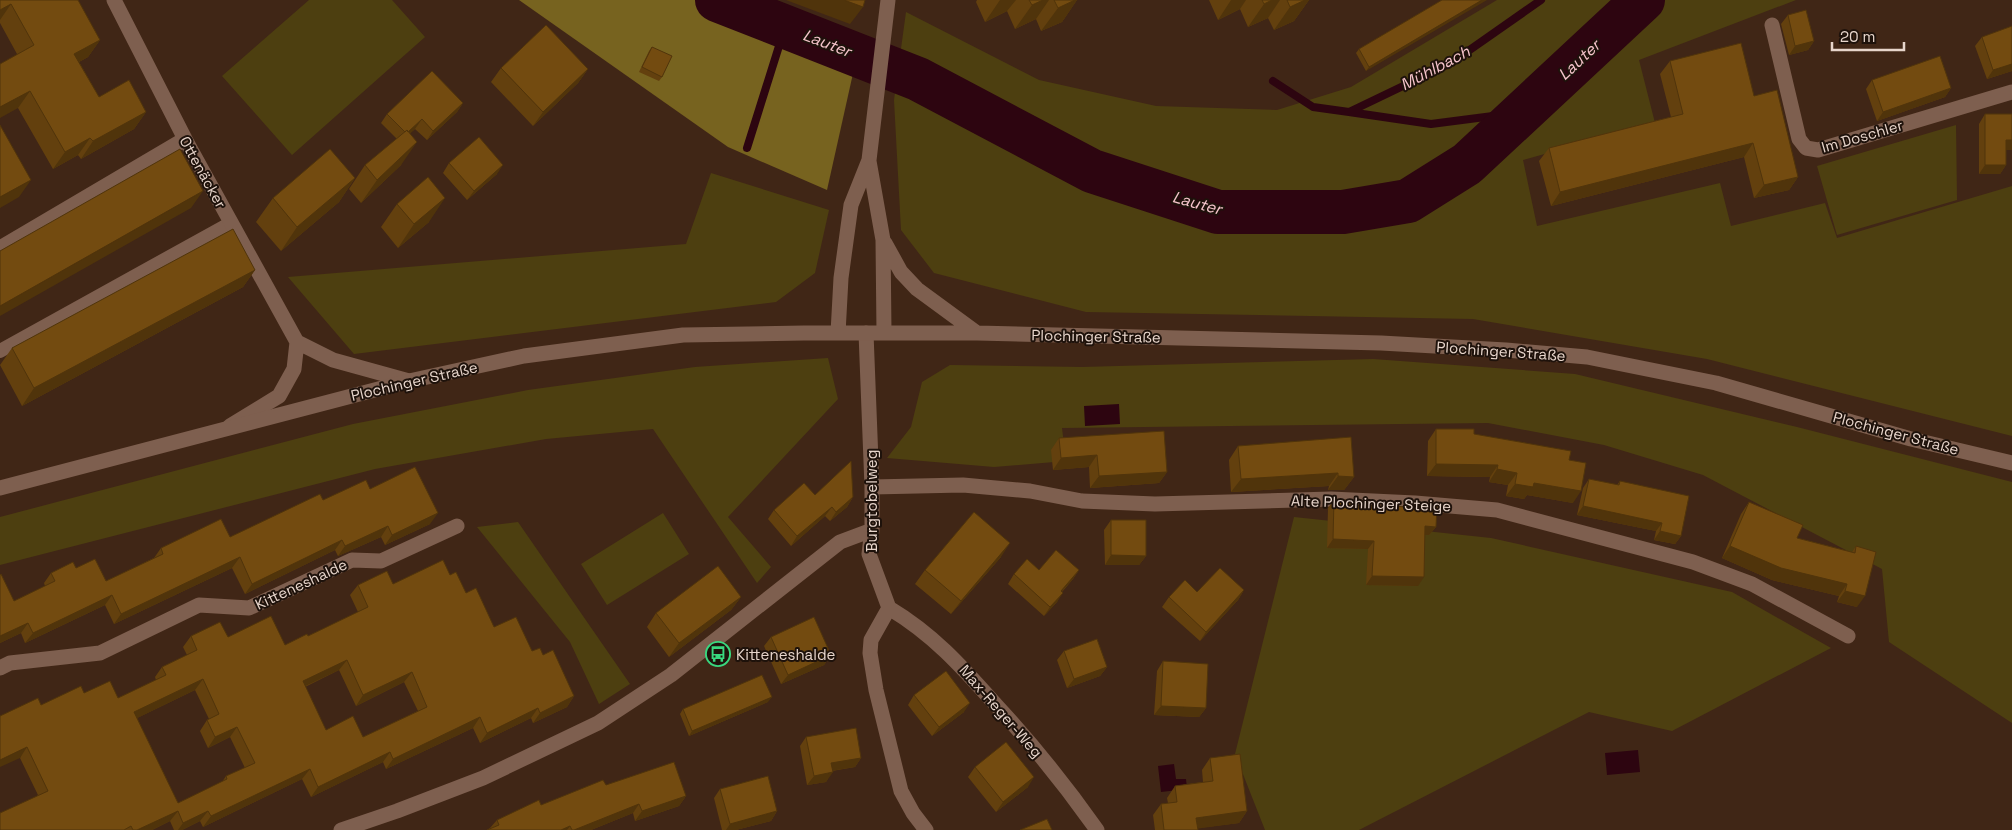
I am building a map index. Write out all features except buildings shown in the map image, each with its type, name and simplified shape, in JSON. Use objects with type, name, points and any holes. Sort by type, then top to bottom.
[{"type":"street","name":"Ottenäcker","points":[[114,0],[184,139],[296,342]]},
{"type":"street","points":[[884,332],[883,240],[869,160],[888,6]]},
{"type":"street","name":"Im Doschler","points":[[1772,25],[1799,139],[1806,148],[1818,150],[2012,92]]},
{"type":"street","points":[[0,248],[184,139]]},
{"type":"street","points":[[838,333],[841,278],[851,205],[869,160]]},
{"type":"street","points":[[883,240],[901,272],[917,289],[977,333]]},
{"type":"street","name":"Plochinger Straße","points":[[0,488],[409,381],[524,356],[683,335],[884,332],[1381,343],[1587,357],[1716,383],[1911,439],[2012,463]]},
{"type":"street","name":"Burgtobelweg","points":[[866,333],[872,487],[872,530],[869,554],[890,608]]},
{"type":"street","points":[[222,430],[279,396],[294,369],[296,342],[333,360],[409,381]]},
{"type":"street","name":"Alte Plochinger Steige","points":[[872,487],[963,485],[1030,491],[1082,501],[1155,504],[1331,499],[1415,503],[1497,510],[1693,562],[1752,584],[1848,636]]},
{"type":"street","name":"Kitteneshalde","points":[[0,668],[10,663],[100,653],[199,605],[249,608],[352,560],[381,561],[457,526]]},
{"type":"street","points":[[341,830],[483,778],[598,723],[671,675],[840,542],[872,530]]},
{"type":"street","points":[[890,608],[871,640],[870,653],[876,690],[901,791],[913,813],[926,830]]},
{"type":"street","name":"Max-Reger-Weg","points":[[890,608],[915,624],[953,657],[1068,787],[1097,830]]},
{"type":"lane","points":[[0,350],[231,223]]},
{"type":"shaded area","points":[[309,0],[392,0],[425,37],[292,155],[222,76]]},
{"type":"shaded area","points":[[519,0],[752,0],[860,42],[827,190],[728,147]]},
{"type":"shaded area","points":[[1497,0],[1796,0],[1639,60],[1655,123],[1523,160],[1537,226],[1720,183],[1731,226],[1825,203],[1837,238],[2012,186],[2012,436],[1707,359],[1473,319],[1086,312],[934,273],[901,230],[894,100],[906,12],[1039,80],[1156,106],[1277,110],[1351,87]]},
{"type":"shaded area","points":[[1956,125],[1957,200],[1837,235],[1817,166]]},
{"type":"shaded area","points":[[711,173],[829,210],[815,273],[776,302],[354,354],[288,277],[686,244]]},
{"type":"shaded area","points":[[828,358],[838,399],[728,517],[771,567],[757,583],[653,429],[546,439],[375,469],[0,565],[0,517],[353,424],[528,390],[695,367]]},
{"type":"shaded area","points":[[1373,359],[1575,374],[1797,427],[2012,482],[2012,723],[1889,642],[1882,569],[1703,475],[1604,445],[1488,423],[1062,428],[1066,461],[994,467],[887,458],[911,427],[922,382],[950,365],[1082,367]]},
{"type":"shaded area","points":[[1119,404],[1120,424],[1085,426],[1084,406]]},
{"type":"shaded area","points":[[663,513],[689,554],[607,605],[581,564]]},
{"type":"shaded area","points":[[1294,517],[1491,538],[1732,592],[1831,648],[1672,731],[1589,712],[1359,830],[1265,830],[1235,754]]},
{"type":"shaded area","points":[[518,522],[630,684],[599,704],[570,642],[477,527]]},
{"type":"shaded area","points":[[1638,750],[1640,772],[1607,775],[1605,753]]},
{"type":"shaded area","points":[[1174,764],[1176,779],[1186,779],[1187,789],[1161,792],[1158,766]]},
{"type":"waterway","name":"Lauter","points":[[717,0],[918,79],[1092,171],[1218,212],[1343,212],[1408,201],[1467,164],[1643,0]]},
{"type":"waterway","name":"Mühlbach","points":[[1273,81],[1313,107],[1349,112],[1451,63],[1541,0]]},
{"type":"waterway","points":[[747,148],[785,27]]},
{"type":"waterway","name":"Mühlbach","points":[[1349,112],[1431,124],[1524,112]]},
{"type":"place","name":"Kitteneshalde","points":[[718,654]]}]
